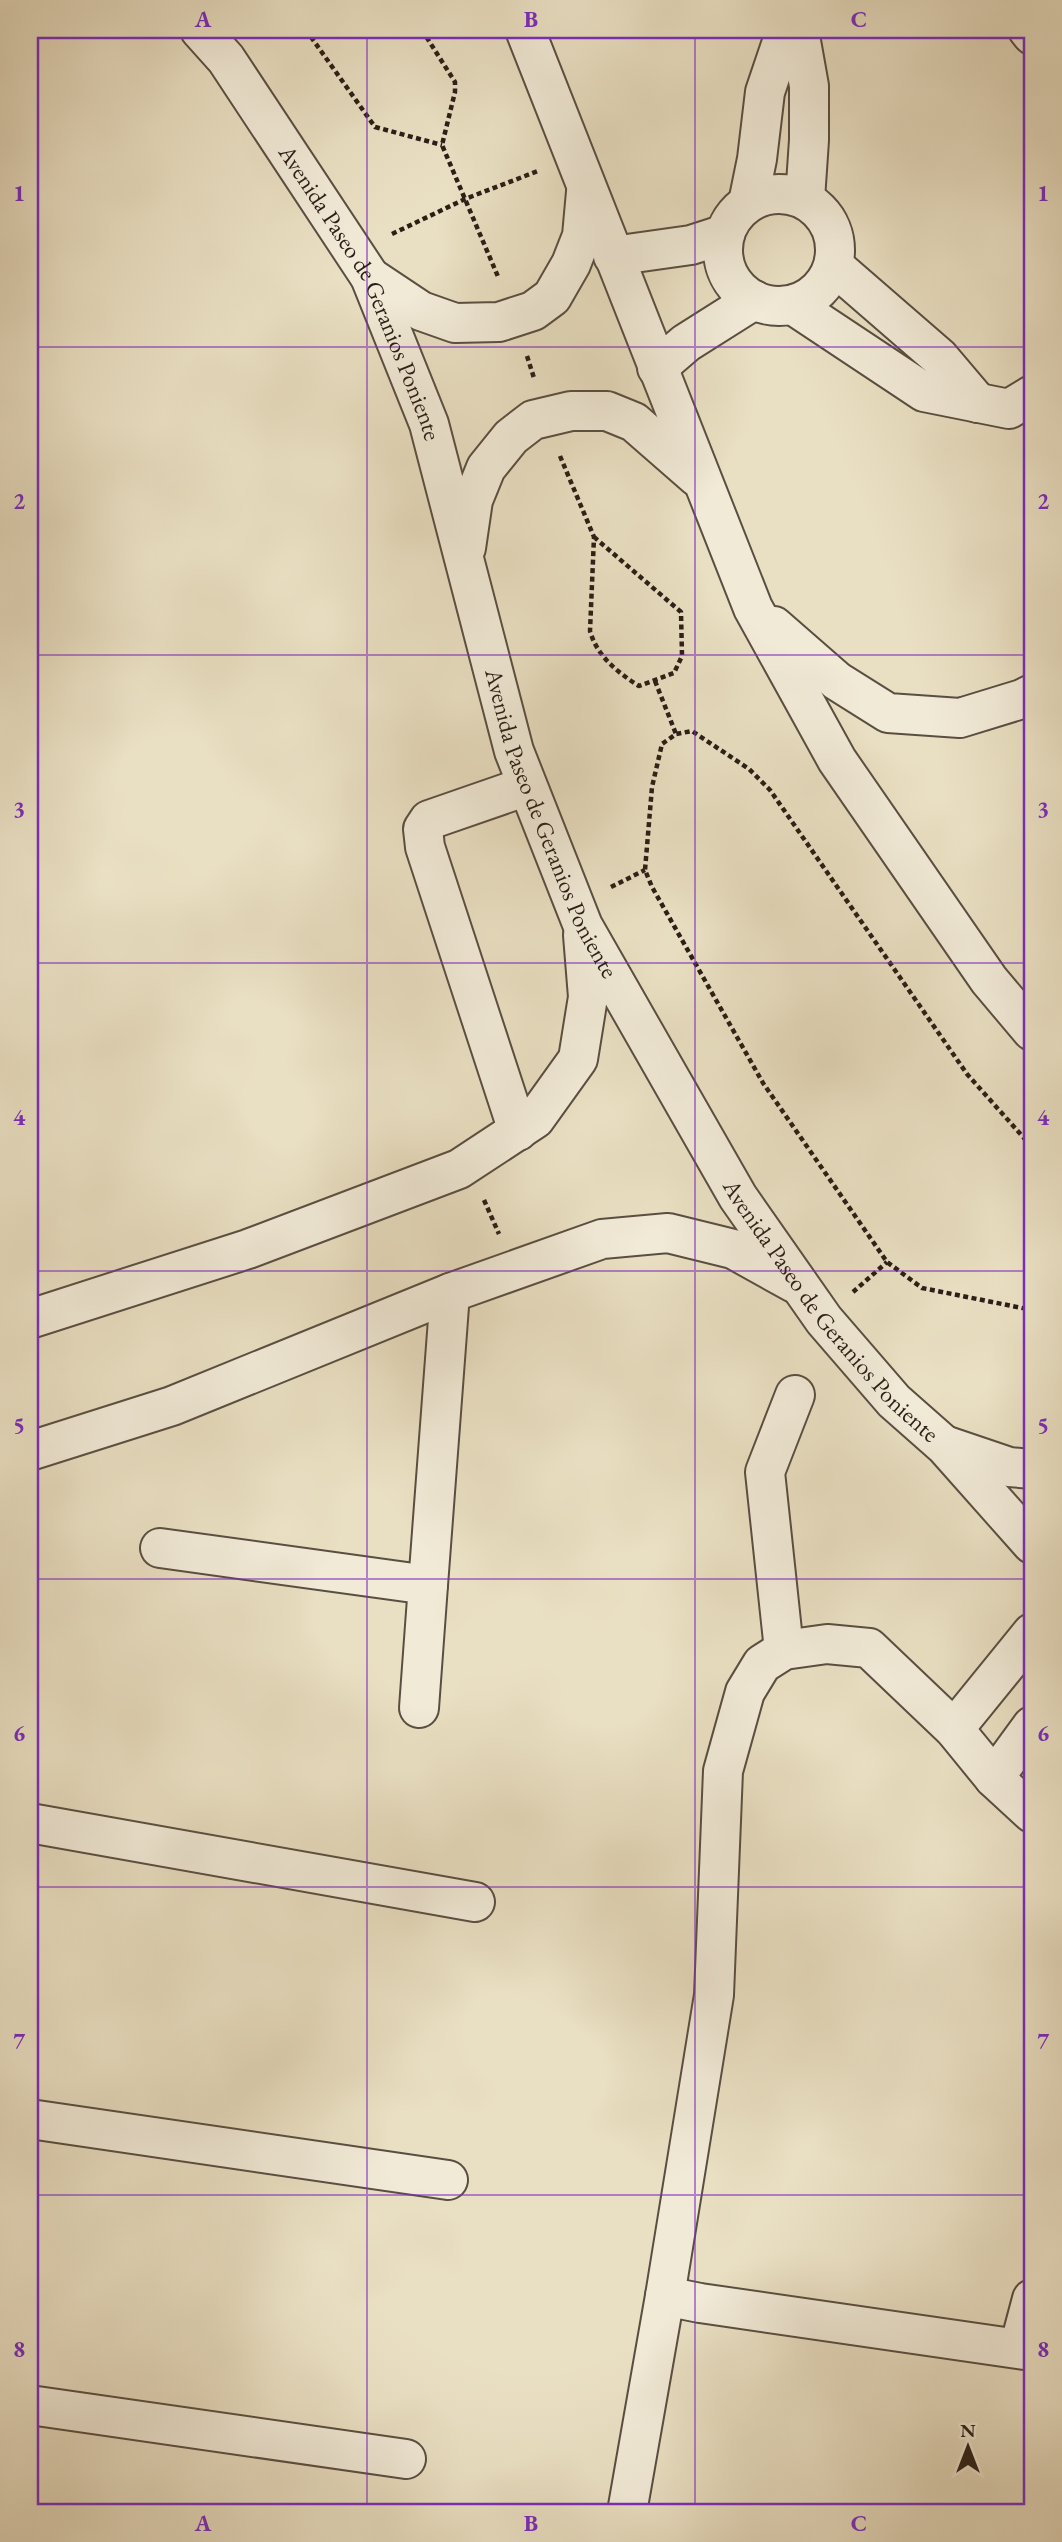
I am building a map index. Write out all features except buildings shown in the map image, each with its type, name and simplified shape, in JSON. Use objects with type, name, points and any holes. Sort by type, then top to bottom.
[{"type":"street","name":"Avenida Paseo de Geranios Poniente","points":[[200,30],[226,59],[362,265],[429,424],[513,751],[583,926],[738,1197],[824,1320],[894,1401],[945,1446],[1032,1544]]},
{"type":"street","points":[[525,30],[753,608],[837,760],[989,980],[1032,1031]]},
{"type":"street","points":[[748,203],[757,159],[765,92],[786,30]]},
{"type":"street","points":[[799,30],[809,86],[805,199]]},
{"type":"street","points":[[1028,30],[1032,35]]},
{"type":"street","points":[[362,265],[421,311],[455,323],[499,322],[533,311],[552,297],[571,264],[582,236],[581,172]]},
{"type":"street","points":[[765,194],[786,194],[805,199],[820,210],[831,227],[836,246],[834,266],[825,283],[811,297],[793,305],[773,306],[754,300],[738,289],[727,272],[723,254],[725,234],[734,216],[748,203],[765,194]]},
{"type":"street","points":[[613,256],[691,245],[725,234]]},
{"type":"street","points":[[834,266],[939,357],[978,403]]},
{"type":"street","points":[[657,368],[686,343],[754,300]]},
{"type":"street","points":[[793,305],[924,392],[1009,409],[1032,395]]},
{"type":"street","points":[[464,561],[473,500],[486,468],[512,437],[533,420],[570,411],[607,411],[634,422],[702,481]]},
{"type":"street","points":[[753,608],[837,681],[888,713],[960,718],[1032,694]]},
{"type":"street","points":[[518,1131],[425,847],[423,829],[429,820],[527,786]]},
{"type":"street","points":[[30,1319],[248,1249],[459,1169],[535,1119],[578,1059],[587,998],[583,926]]},
{"type":"street","points":[[30,1451],[172,1406],[450,1293],[602,1239],[668,1233],[733,1249],[803,1288]]},
{"type":"street","points":[[419,1708],[450,1293]]},
{"type":"street","points":[[785,1650],[765,1472],[795,1395]]},
{"type":"street","points":[[945,1446],[1009,1467],[1032,1469]]},
{"type":"street","points":[[160,1548],[428,1585]]},
{"type":"street","points":[[954,1729],[1032,1633]]},
{"type":"street","points":[[627,2512],[714,1995],[723,1771],[745,1692],[762,1664],[785,1650],[827,1644],[869,1648],[954,1729],[994,1778],[1032,1813]]},
{"type":"street","points":[[994,1778],[1032,1726]]},
{"type":"street","points":[[30,1823],[475,1902]]},
{"type":"street","points":[[30,2119],[448,2180]]},
{"type":"street","points":[[665,2296],[1026,2350],[1032,2300]]},
{"type":"street","points":[[30,2404],[405,2459]]},
{"type":"path","points":[[306,30],[375,127],[442,145],[455,82],[422,30]]},
{"type":"path","points":[[362,265],[465,199],[581,172]]},
{"type":"path","points":[[594,537],[681,612],[682,656],[678,667],[674,673],[655,681],[639,686],[601,656],[594,645],[590,631],[594,537]]},
{"type":"path","points":[[655,681],[677,734]]},
{"type":"path","points":[[1032,1147],[967,1074],[769,790],[749,769],[692,731],[677,734],[662,744],[652,787],[645,870],[652,887],[763,1083],[887,1262],[922,1288],[1032,1310]]},
{"type":"path","points":[[467,1164],[515,1269]]}]
